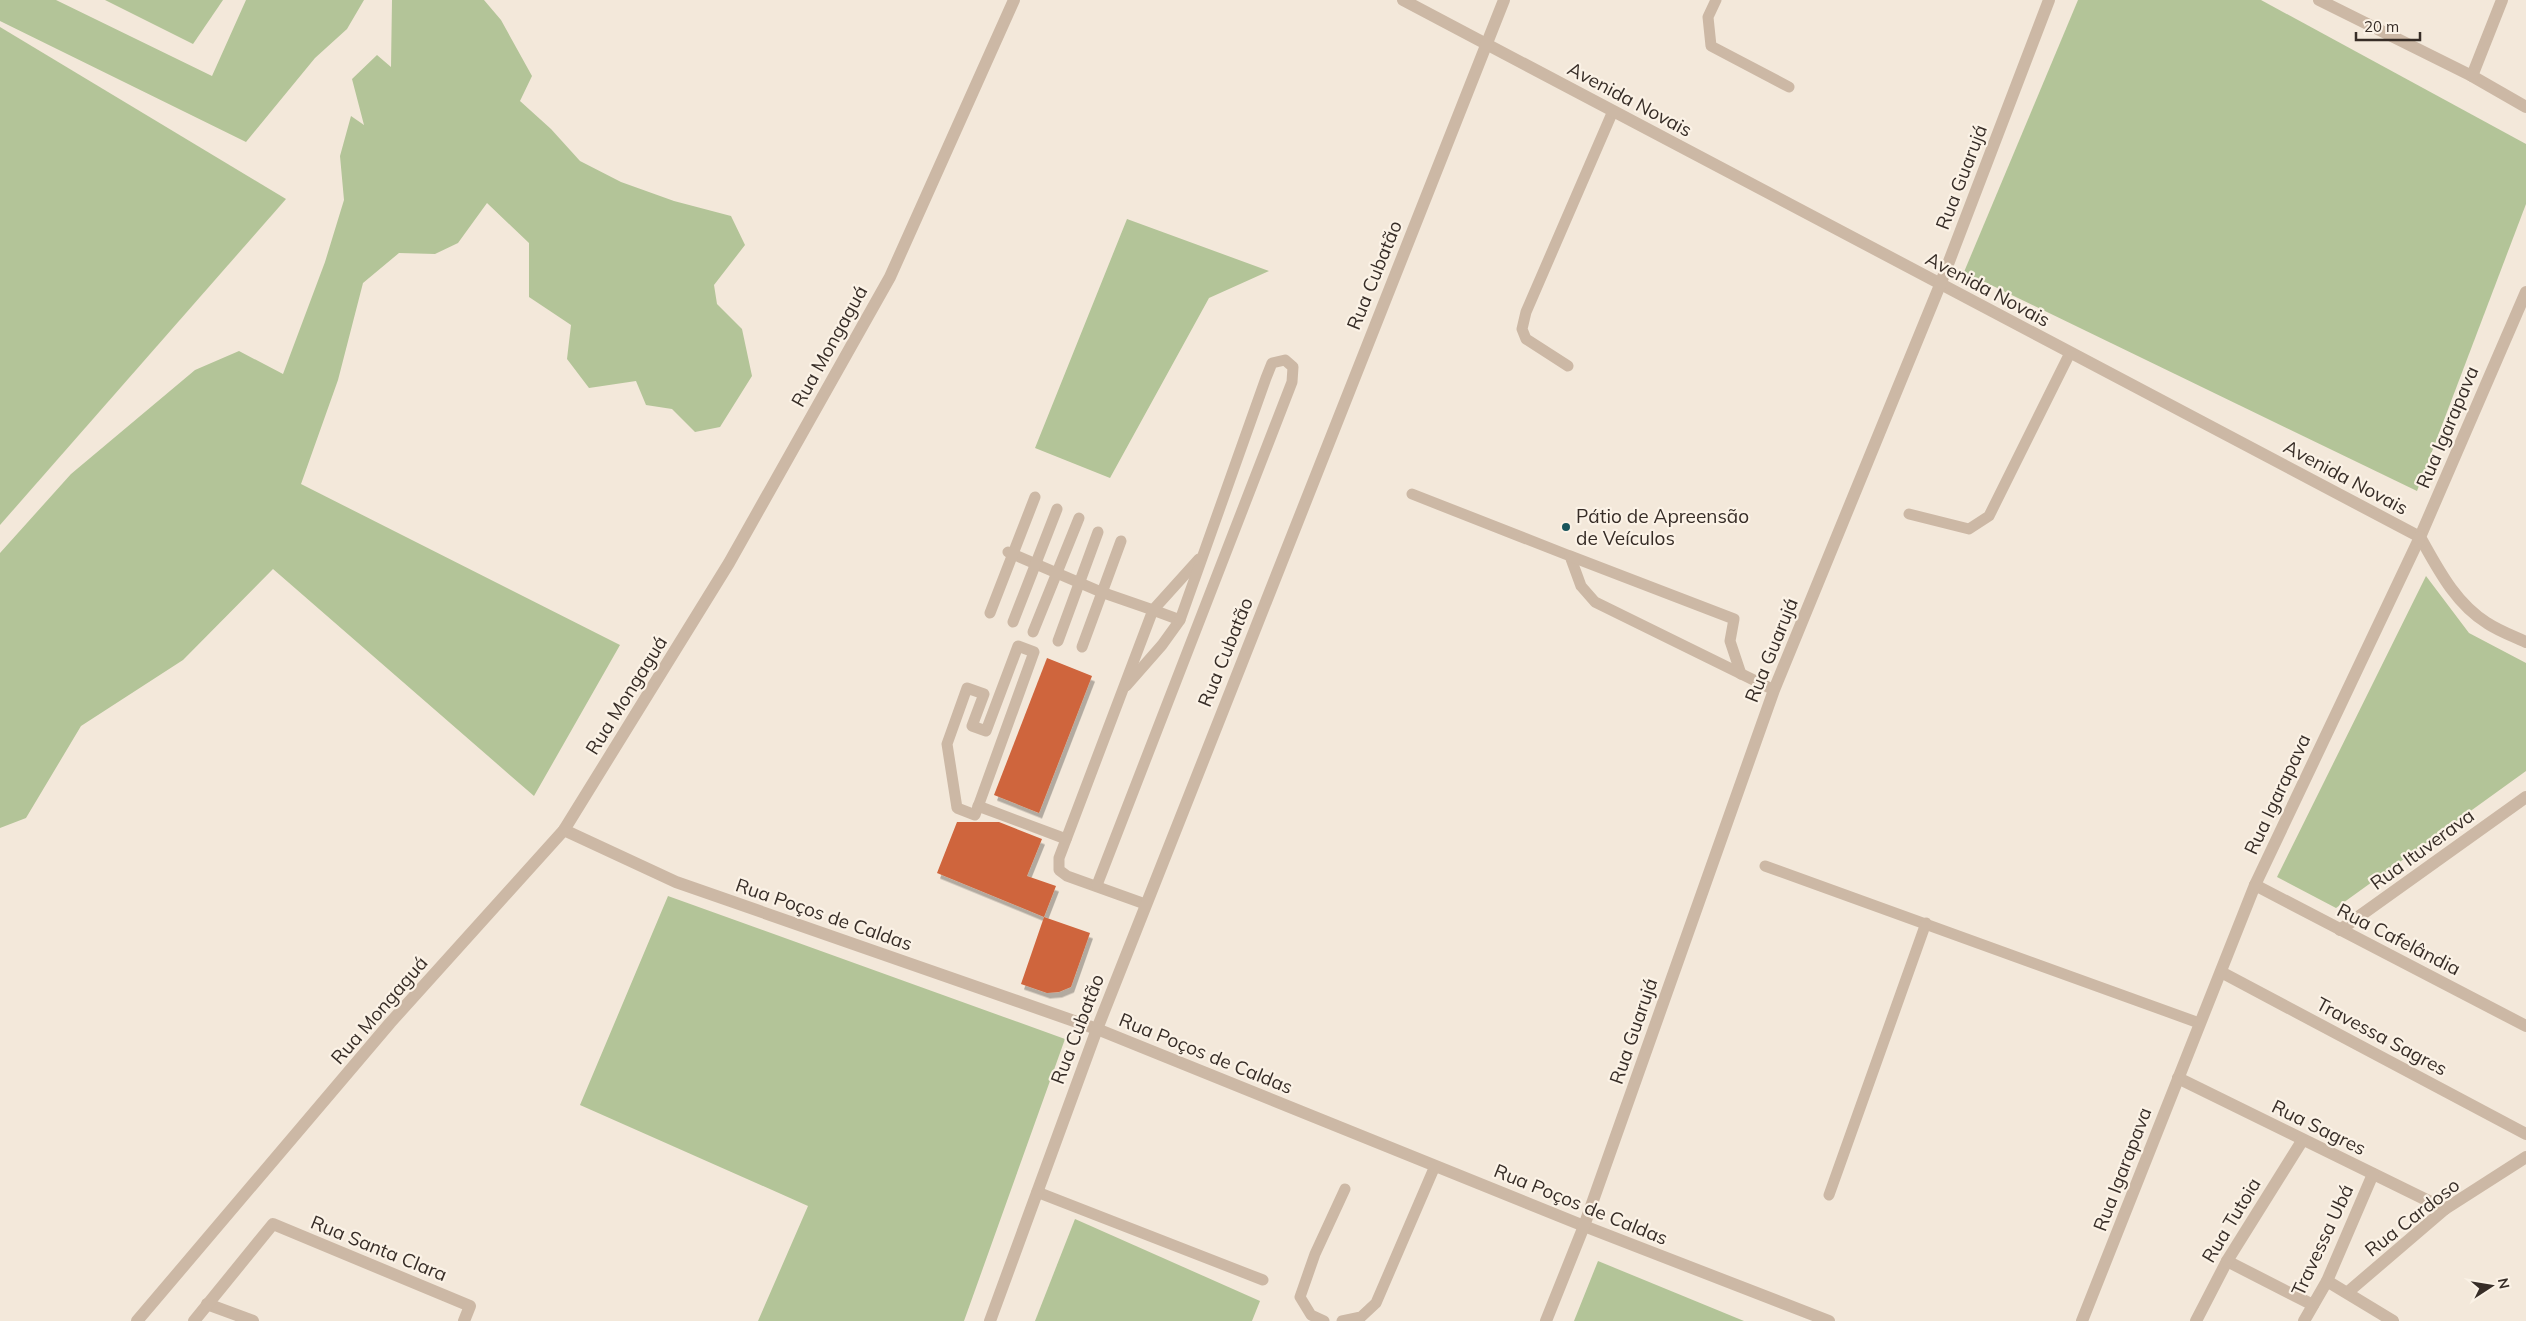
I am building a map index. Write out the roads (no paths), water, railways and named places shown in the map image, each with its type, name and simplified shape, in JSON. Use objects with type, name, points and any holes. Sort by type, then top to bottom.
[{"type":"street","name":"Rua Mongaguá","points":[[137,1321],[390,1024],[564,830],[729,563],[890,277],[1014,0]]},
{"type":"street","name":"Avenida Novais","points":[[1403,0],[2420,537],[2440,572],[2461,602],[2486,623],[2526,642]]},
{"type":"street","name":"Rua Cubatão","points":[[990,1321],[1096,1029],[1504,0]]},
{"type":"street","name":"Rua Guarujá","points":[[1546,1321],[1584,1226],[1774,690],[1940,285],[2049,0]]},
{"type":"street","points":[[2319,0],[2472,76],[2526,108]]},
{"type":"street","points":[[2472,76],[2502,0]]},
{"type":"street","name":"Rua Igarapava","points":[[2082,1321],[2255,885],[2420,537],[2526,292]]},
{"type":"street","name":"Rua Ituverava","points":[[2340,930],[2526,797]]},
{"type":"street","name":"Rua Poços de Caldas","points":[[564,830],[676,882],[1096,1029],[1584,1226],[1829,1321]]},
{"type":"street","name":"Rua Cafelândia","points":[[2255,885],[2526,1026]]},
{"type":"street","name":"Travessa Sagres","points":[[2221,972],[2526,1134]]},
{"type":"street","name":"Rua Sagres","points":[[2178,1078],[2302,1141],[2445,1209]]},
{"type":"street","name":"Rua Tutoia","points":[[2196,1321],[2227,1261],[2302,1141]]},
{"type":"street","name":"Rua Cardoso","points":[[2348,1292],[2445,1209],[2526,1158]]},
{"type":"street","name":"Travessa Ubá","points":[[2304,1321],[2327,1280],[2373,1174]]},
{"type":"street","name":"Rua Santa Clara","points":[[207,1304],[273,1224],[470,1306],[464,1321]]},
{"type":"street","points":[[2227,1261],[2313,1304]]},
{"type":"street","points":[[2327,1280],[2393,1321]]},
{"type":"street","points":[[194,1321],[207,1304],[253,1321]]},
{"type":"lane","points":[[1716,0],[1708,17],[1711,46],[1790,87]]},
{"type":"lane","points":[[1568,366],[1526,340],[1522,329],[1526,312],[1613,111]]},
{"type":"lane","points":[[1909,514],[1969,529],[1989,516],[2070,353]]},
{"type":"lane","points":[[1097,885],[1292,382],[1293,367],[1285,360],[1272,363],[1180,620],[1162,645],[1120,694]]},
{"type":"lane","points":[[1412,494],[1734,619],[1730,641],[1741,674]]},
{"type":"lane","points":[[990,613],[1011,554],[1035,497]]},
{"type":"lane","points":[[1013,622],[1056,509]]},
{"type":"lane","points":[[1033,632],[1058,574],[1078,518]]},
{"type":"lane","points":[[1058,641],[1098,532]]},
{"type":"lane","points":[[1082,646],[1121,541]]},
{"type":"lane","points":[[1011,554],[1102,592],[1180,620]]},
{"type":"lane","points":[[1145,904],[1097,885],[1067,876],[1059,870],[1059,858],[1153,610],[1202,556]]},
{"type":"lane","points":[[1570,556],[1581,586],[1595,602],[1774,690]]},
{"type":"lane","points":[[1018,646],[1034,652],[978,806],[975,815],[957,808],[947,744],[967,688],[984,694],[972,726],[986,731],[1018,646]]},
{"type":"lane","points":[[978,806],[1066,839]]},
{"type":"lane","points":[[1766,866],[2199,1023]]},
{"type":"lane","points":[[1829,1195],[1926,923]]},
{"type":"lane","points":[[1342,1321],[1360,1317],[1376,1303],[1435,1166]]},
{"type":"lane","points":[[1324,1321],[1311,1315],[1300,1297],[1315,1254],[1345,1190]]},
{"type":"lane","points":[[1036,1192],[1263,1280]]},
{"type":"place","name":"Pátio de Apreensão de Veículos","points":[[1566,527]]}]
